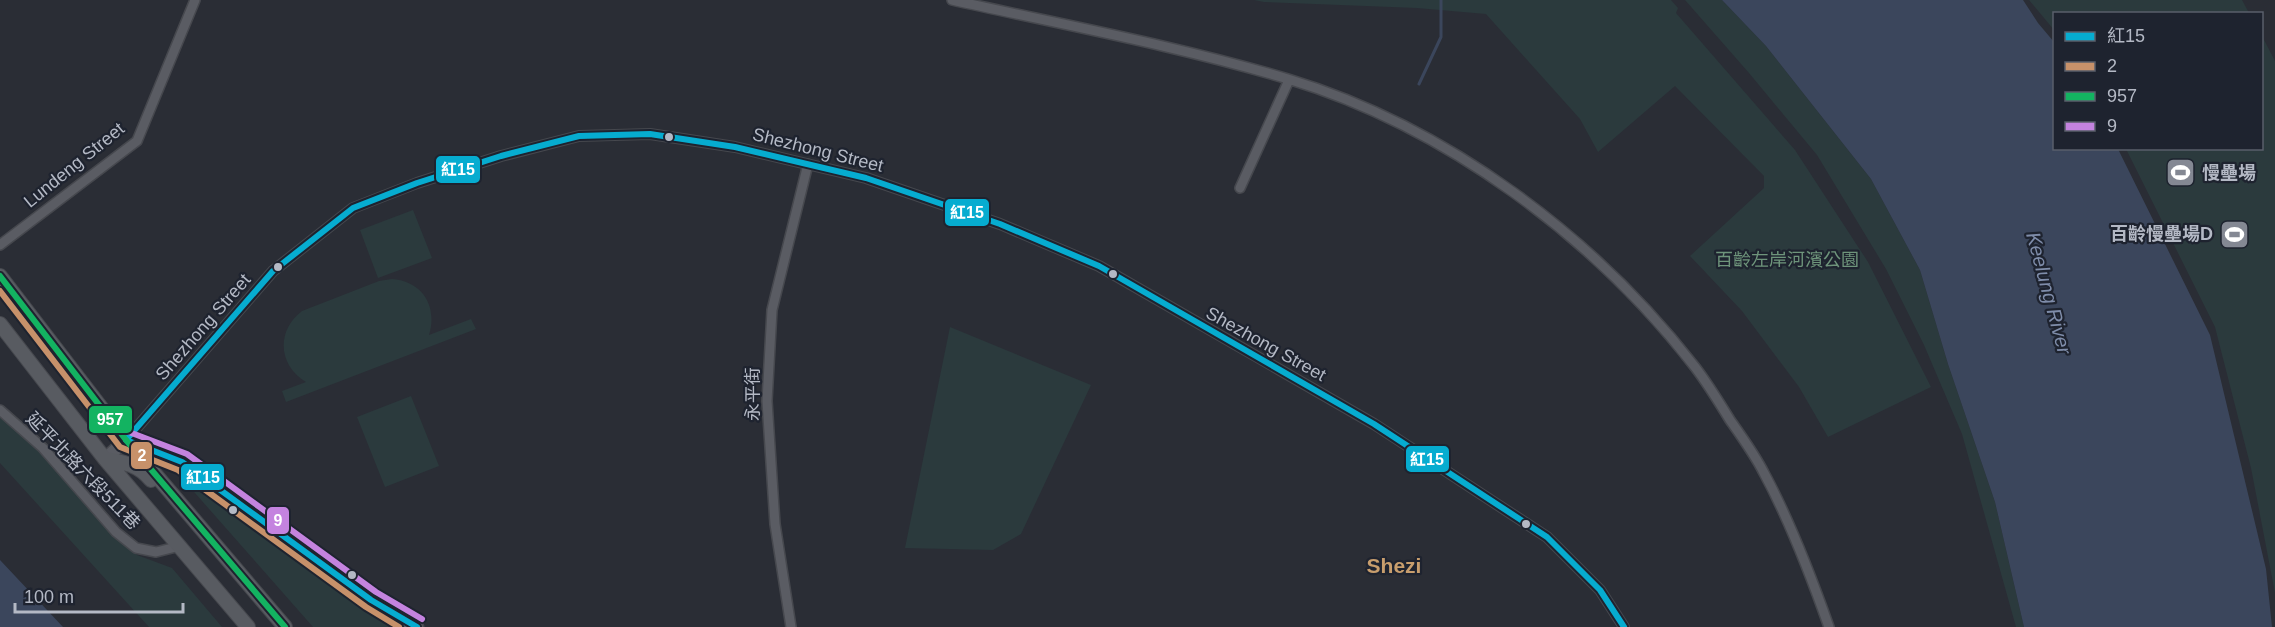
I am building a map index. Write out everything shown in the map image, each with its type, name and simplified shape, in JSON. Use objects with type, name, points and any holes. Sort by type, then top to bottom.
[{"type":"main road","points":[[0,276],[126,440],[285,627]]},
{"type":"main road","points":[[0,324],[105,459],[248,627]]},
{"type":"main road","points":[[105,459],[130,463],[146,473],[274,627]]},
{"type":"street","name":"Lundeng Street","points":[[0,245],[137,141],[195,0]]},
{"type":"street","points":[[952,0],[1177,51],[1289,80],[1354,104],[1455,153],[1557,226],[1636,299],[1697,369],[1764,473],[1818,595],[1829,627]]},
{"type":"street","points":[[1240,188],[1289,80]]},
{"type":"street","name":"Shezhong Street","points":[[126,440],[273,271],[353,208],[428,179],[501,156],[579,136],[650,134],[735,147],[866,178],[1000,224],[1099,266],[1374,424],[1543,535],[1600,590],[1624,627]]},
{"type":"street","name":"永平街","points":[[791,627],[776,524],[767,401],[772,310],[808,164]]},
{"type":"street","name":"延平北路六段511巷","points":[[0,410],[43,448],[116,532],[136,548],[156,552],[180,546]]},
{"type":"street","points":[[105,459],[126,440],[182,462],[371,600],[417,627]]},
{"type":"green space","name":"百齡左岸河濱公園","points":[[1254,0],[1671,0],[1678,8],[1676,13],[1795,150],[1868,262],[1931,387],[1828,437],[1799,387],[1742,311],[1690,256],[1764,188],[1764,176],[1675,86],[1598,152],[1580,119],[1486,14],[1417,8]]},
{"type":"green space","points":[[1685,0],[1722,0],[1766,46],[1871,179],[1920,270],[1948,364],[1995,502],[2024,627],[2016,627],[1962,434],[1924,345],[1886,269],[1817,155]]},
{"type":"green space","points":[[2029,0],[2242,0],[2248,12],[2053,12],[2053,29]]},
{"type":"green space","points":[[2263,38],[2275,61],[2275,593],[2251,468],[2215,327],[2126,150],[2263,150]]},
{"type":"green space","points":[[413,210],[432,258],[378,278],[360,230]]},
{"type":"green space","points":[[392,279],[412,285],[425,297],[431,314],[429,335],[471,319],[476,329],[286,402],[282,391],[306,382],[290,367],[284,348],[284,338],[294,319],[302,311],[379,281]]},
{"type":"green space","points":[[950,327],[1091,385],[1021,534],[993,550],[905,548]]},
{"type":"green space","points":[[411,396],[439,466],[385,487],[357,417]]},
{"type":"green space","points":[[0,408],[15,420],[137,555],[172,568],[222,627],[149,627],[0,463]]},
{"type":"green space","points":[[182,474],[390,627],[313,627],[180,476]]},
{"type":"water","name":"Keelung River","points":[[1722,0],[2023,0],[2053,41],[2053,150],[2118,150],[2210,335],[2266,569],[2272,627],[2024,627],[1995,502],[1948,364],[1920,270],[1871,179],[1766,46]]},
{"type":"water","points":[[0,560],[63,627],[0,627]]},
{"type":"waterway","points":[[1419,84],[1441,37],[1441,0]]},
{"type":"transit line","name":"紅15","points":[[417,627],[371,600],[182,462],[126,440],[273,271],[353,208],[417,183],[501,156],[579,136],[650,134],[735,147],[866,178],[1000,224],[1099,266],[1374,424],[1547,537],[1600,590],[1624,627]]},
{"type":"transit line","name":"957","points":[[0,276],[126,440],[285,627]]},
{"type":"transit line","name":"2","points":[[0,291],[120,447],[178,470],[366,607],[399,627]]},
{"type":"transit line","name":"9","points":[[129,432],[187,454],[376,592],[422,619]]},
{"type":"place","name":"慢壘場","points":[[2181,173]]},
{"type":"place","name":"百齡慢壘場D","points":[[2234,234]]},
{"type":"district","name":"Shezi","points":[[1394,566]]}]
